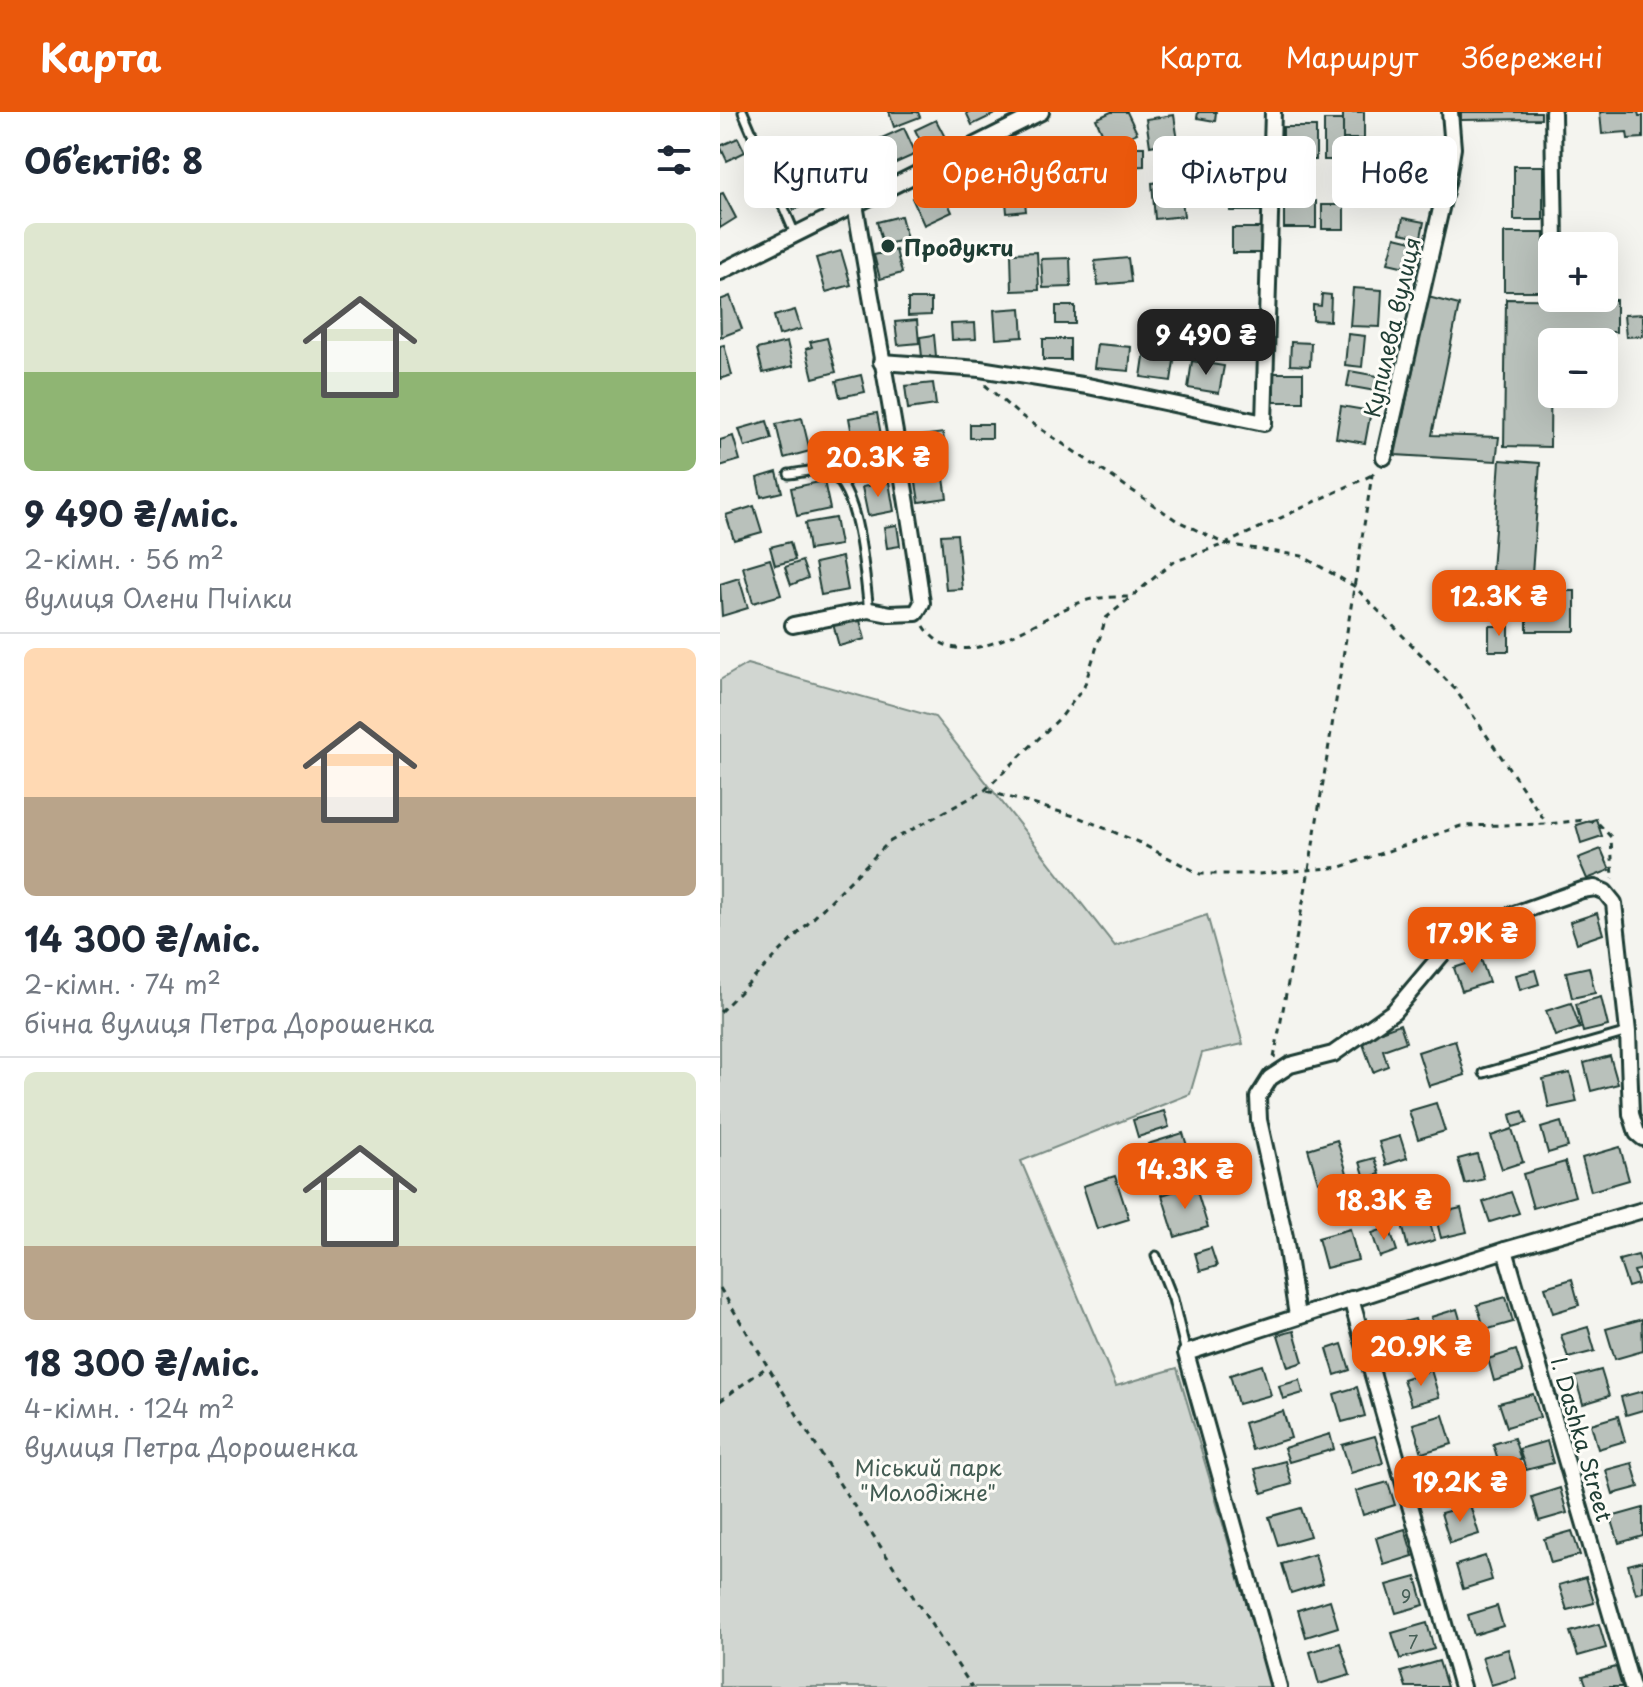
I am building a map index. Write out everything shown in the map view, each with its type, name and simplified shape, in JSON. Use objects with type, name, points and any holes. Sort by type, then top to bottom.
[{"type":"street","points":[[897,183],[1041,112]]},
{"type":"street","points":[[881,362],[980,369],[1088,386],[1264,423],[1273,112]]},
{"type":"street","name":"Купилева вулиця","points":[[1384,457],[1448,178],[1453,148],[1450,112]]},
{"type":"street","points":[[1553,112],[1555,232]]},
{"type":"street","points":[[720,272],[847,208]]},
{"type":"street","points":[[793,625],[869,610],[890,614],[916,613],[922,603],[856,208]]},
{"type":"street","points":[[1297,1316],[1285,1237],[1259,1120],[1258,1097],[1270,1078],[1290,1065],[1333,1054],[1394,1011],[1460,933],[1582,890],[1595,888],[1605,892],[1614,903],[1628,1032],[1631,1114],[1637,1133],[1643,1138]]},
{"type":"street","points":[[1279,1687],[1186,1353],[1505,1250],[1643,1210]]},
{"type":"street","name":"I. Dashka Street","points":[[1505,1250],[1632,1687]]},
{"type":"street","points":[[1351,1299],[1462,1687]]},
{"type":"lane","points":[[743,112],[795,234]]},
{"type":"lane","points":[[789,474],[823,470],[836,476],[853,502],[869,610]]},
{"type":"lane","points":[[1484,1073],[1628,1032]]},
{"type":"lane","points":[[1156,1256],[1173,1299],[1186,1353]]},
{"type":"path","points":[[980,369],[986,388],[1017,413],[1176,520],[1225,544],[1302,556],[1354,586],[1455,689],[1547,824]]},
{"type":"path","points":[[1270,1078],[1309,870],[1372,475],[1384,457]]},
{"type":"path","points":[[720,1012],[889,842],[985,790],[1062,716],[1084,687],[1106,618],[1130,597],[1173,562],[1225,544],[1372,475]]},
{"type":"path","points":[[916,613],[931,637],[957,649],[987,646],[1091,599],[1130,597]]},
{"type":"path","points":[[985,790],[1078,817],[1140,843],[1200,874],[1258,874],[1341,867],[1461,826],[1584,820],[1598,823],[1611,837],[1614,903]]},
{"type":"path","points":[[720,1288],[832,1472],[972,1687]]},
{"type":"path","points":[[720,1401],[768,1366]]},
{"type":"green space","name":"Міський парк \"Молодіжне\"","points":[[747,664],[935,717],[1115,946],[1207,915],[1243,1044],[1202,1053],[1190,1094],[1021,1161],[1116,1386],[1177,1368],[1271,1687],[720,1687],[720,680]]},
{"type":"building","points":[[889,112],[918,112],[920,117],[894,127]]},
{"type":"building","points":[[966,112],[996,112],[997,113],[972,125]]},
{"type":"building","points":[[1111,112],[1127,112],[1137,133],[1104,136],[1096,119]]},
{"type":"building","points":[[1198,112],[1216,112],[1215,121],[1197,118]]},
{"type":"building","points":[[1343,112],[1364,112],[1364,136],[1343,136]]},
{"type":"building","points":[[1461,112],[1541,112],[1541,119],[1461,120]]},
{"type":"building","points":[[1600,112],[1638,112],[1639,116],[1643,116],[1643,138],[1628,139],[1627,132],[1602,134]]},
{"type":"building","points":[[1174,115],[1177,136],[1153,136],[1153,145],[1150,146],[1146,119]]},
{"type":"building","points":[[936,120],[944,136],[918,136],[915,130]]},
{"type":"building","points":[[1324,120],[1343,120],[1343,136],[1332,136],[1332,160],[1324,160]]},
{"type":"building","points":[[1283,127],[1316,127],[1316,136],[1283,136]]},
{"type":"building","points":[[904,128],[913,148],[913,155],[897,163],[897,136],[886,136]]},
{"type":"building","points":[[738,138],[744,152],[727,161],[720,146]]},
{"type":"building","points":[[1137,147],[1144,147],[1144,166],[1137,166]]},
{"type":"building","points":[[1514,166],[1543,166],[1543,220],[1514,220]]},
{"type":"building","points":[[723,193],[736,218],[720,228],[720,194]]},
{"type":"building","points":[[1322,205],[1344,208],[1344,229],[1322,229]]},
{"type":"building","points":[[916,208],[950,208],[952,212],[924,225]]},
{"type":"building","points":[[1007,208],[1026,208],[1026,211],[1007,213]]},
{"type":"building","points":[[1154,208],[1183,208],[1184,216],[1155,219]]},
{"type":"building","points":[[1230,208],[1260,208],[1260,211],[1230,211]]},
{"type":"building","points":[[1284,208],[1316,208],[1316,228],[1284,228]]},
{"type":"building","points":[[901,216],[907,239],[883,245],[877,222]]},
{"type":"building","points":[[1403,218],[1424,222],[1421,237],[1400,233]]},
{"type":"building","points":[[1232,228],[1262,228],[1262,253],[1232,253]]},
{"type":"building","points":[[1504,233],[1538,233],[1538,291],[1504,291]]},
{"type":"building","points":[[1395,237],[1420,243],[1414,269],[1388,263]]},
{"type":"building","points":[[896,250],[902,273],[880,279],[874,255]]},
{"type":"building","points":[[841,251],[851,285],[826,292],[816,258]]},
{"type":"building","points":[[1037,252],[1039,290],[1012,291],[1011,253]]},
{"type":"building","points":[[1070,258],[1071,287],[1043,288],[1041,259]]},
{"type":"building","points":[[1128,258],[1131,282],[1098,285],[1095,261]]},
{"type":"building","points":[[1353,288],[1382,290],[1380,327],[1350,326]]},
{"type":"building","points":[[1322,294],[1331,295],[1330,321],[1313,320],[1313,305],[1321,306]]},
{"type":"building","points":[[730,296],[742,329],[721,337],[720,300]]},
{"type":"building","points":[[1428,297],[1459,305],[1432,435],[1499,437],[1496,461],[1395,455]]},
{"type":"building","points":[[908,299],[931,299],[931,315],[908,316]]},
{"type":"building","points":[[1506,299],[1538,299],[1538,312],[1616,312],[1616,328],[1538,328],[1538,408],[1550,408],[1550,447],[1504,446]]},
{"type":"building","points":[[1056,306],[1075,306],[1075,324],[1056,324]]},
{"type":"building","points":[[1021,308],[1023,337],[996,339],[994,310]]},
{"type":"building","points":[[795,310],[801,329],[779,335],[774,316]]},
{"type":"building","points":[[1643,314],[1643,336],[1626,337],[1624,315]]},
{"type":"building","points":[[917,320],[919,343],[898,345],[895,322]]},
{"type":"building","points":[[975,323],[976,339],[952,340],[951,324]]},
{"type":"building","points":[[1226,329],[1255,331],[1253,356],[1224,354]]},
{"type":"building","points":[[1348,334],[1365,336],[1362,367],[1345,365]]},
{"type":"building","points":[[934,335],[936,356],[922,357],[920,337]]},
{"type":"building","points":[[827,338],[836,372],[813,378],[806,349],[812,347],[810,342]]},
{"type":"building","points":[[1043,339],[1070,339],[1070,360],[1043,360]]},
{"type":"building","points":[[787,342],[793,366],[763,373],[757,349]]},
{"type":"building","points":[[1291,342],[1311,343],[1310,366],[1290,365]]},
{"type":"building","points":[[1097,344],[1131,347],[1129,371],[1094,368]]},
{"type":"building","points":[[724,345],[732,375],[720,379],[720,346]]},
{"type":"building","points":[[1145,350],[1175,355],[1171,381],[1141,377]]},
{"type":"building","points":[[1192,361],[1224,366],[1219,393],[1188,388]]},
{"type":"building","points":[[1350,371],[1389,378],[1387,393],[1347,386]]},
{"type":"building","points":[[1274,373],[1303,373],[1303,402],[1274,402]]},
{"type":"building","points":[[861,375],[865,392],[840,397],[836,381]]},
{"type":"building","points":[[933,383],[936,405],[908,409],[905,386]]},
{"type":"building","points":[[1341,406],[1371,411],[1365,443],[1336,438]]},
{"type":"building","points":[[877,413],[881,435],[853,440],[849,418]]},
{"type":"building","points":[[802,418],[810,451],[784,458],[776,424]]},
{"type":"building","points":[[767,421],[772,439],[745,447],[739,429]]},
{"type":"building","points":[[970,424],[992,424],[992,438],[970,438]]},
{"type":"building","points":[[943,433],[946,457],[924,460],[920,436]]},
{"type":"building","points":[[733,436],[740,460],[720,466],[720,440]]},
{"type":"building","points":[[1500,460],[1540,463],[1532,574],[1492,571]]},
{"type":"building","points":[[777,472],[782,492],[761,497],[757,478]]},
{"type":"building","points":[[943,472],[947,498],[919,502],[915,476]]},
{"type":"building","points":[[824,481],[830,509],[797,516],[791,488]]},
{"type":"building","points":[[889,482],[894,511],[868,516],[862,487]]},
{"type":"building","points":[[754,506],[762,532],[734,540],[726,515]]},
{"type":"building","points":[[835,518],[840,545],[809,550],[805,523]]},
{"type":"building","points":[[897,525],[900,546],[887,548],[884,527]]},
{"type":"building","points":[[957,534],[962,589],[946,590],[941,535]]},
{"type":"building","points":[[790,542],[795,560],[775,565],[770,547]]},
{"type":"building","points":[[842,557],[848,590],[821,595],[815,563]]},
{"type":"building","points":[[770,559],[781,595],[753,603],[743,567]]},
{"type":"building","points":[[802,561],[808,578],[791,585],[785,567]]},
{"type":"building","points":[[739,578],[748,608],[722,616],[720,584]]},
{"type":"building","points":[[1527,591],[1575,591],[1575,631],[1527,631]]},
{"type":"building","points":[[859,617],[865,639],[839,646],[833,624]]},
{"type":"building","points":[[1489,626],[1509,626],[1509,651],[1489,651]]},
{"type":"building","points":[[1596,819],[1602,836],[1581,843],[1576,825]]},
{"type":"building","points":[[1601,849],[1610,870],[1587,879],[1578,858]]},
{"type":"building","points":[[1597,913],[1603,934],[1577,943],[1570,922]]},
{"type":"building","points":[[1481,959],[1489,982],[1462,991],[1454,968]]},
{"type":"building","points":[[1589,967],[1595,993],[1572,998],[1566,972]]},
{"type":"building","points":[[1535,970],[1539,984],[1520,990],[1516,975]]},
{"type":"building","points":[[1601,997],[1608,1026],[1583,1032],[1576,1004]]},
{"type":"building","points":[[1571,1003],[1580,1028],[1555,1036],[1546,1011]]},
{"type":"building","points":[[1400,1024],[1406,1042],[1383,1050],[1388,1066],[1373,1072],[1361,1038]]},
{"type":"building","points":[[1455,1040],[1465,1075],[1429,1086],[1418,1052]]},
{"type":"building","points":[[1610,1056],[1618,1084],[1591,1091],[1584,1063]]},
{"type":"building","points":[[1570,1073],[1577,1102],[1549,1108],[1543,1079]]},
{"type":"building","points":[[1436,1103],[1445,1131],[1418,1139],[1409,1111]]},
{"type":"building","points":[[1164,1111],[1169,1127],[1138,1137],[1133,1120]]},
{"type":"building","points":[[1523,1111],[1527,1123],[1513,1127],[1510,1115]]},
{"type":"building","points":[[1561,1122],[1568,1147],[1548,1153],[1541,1128]]},
{"type":"building","points":[[1512,1129],[1523,1162],[1502,1169],[1491,1136]]},
{"type":"building","points":[[1183,1133],[1195,1171],[1160,1182],[1148,1144]]},
{"type":"building","points":[[1400,1136],[1407,1158],[1386,1165],[1379,1142]]},
{"type":"building","points":[[1337,1140],[1347,1173],[1318,1182],[1308,1149]]},
{"type":"building","points":[[1620,1147],[1629,1180],[1591,1191],[1582,1158]]},
{"type":"building","points":[[1477,1154],[1484,1179],[1465,1184],[1458,1159]]},
{"type":"building","points":[[1375,1158],[1380,1174],[1365,1178],[1360,1162]]},
{"type":"building","points":[[1565,1162],[1575,1196],[1533,1208],[1523,1174]]},
{"type":"building","points":[[1115,1176],[1129,1219],[1097,1229],[1083,1186]]},
{"type":"building","points":[[1195,1185],[1208,1227],[1175,1237],[1162,1195]]},
{"type":"building","points":[[1511,1192],[1519,1213],[1490,1222],[1483,1202]]},
{"type":"building","points":[[1461,1208],[1467,1232],[1441,1238],[1435,1214]]},
{"type":"building","points":[[1427,1213],[1435,1240],[1408,1248],[1401,1220]]},
{"type":"building","points":[[1389,1227],[1397,1251],[1380,1257],[1372,1233]]},
{"type":"building","points":[[1350,1229],[1358,1260],[1326,1268],[1318,1238]]},
{"type":"building","points":[[1211,1248],[1217,1266],[1200,1271],[1195,1253]]},
{"type":"building","points":[[1638,1255],[1643,1269],[1634,1271],[1638,1284],[1628,1287],[1619,1260]]},
{"type":"building","points":[[1572,1279],[1579,1305],[1553,1313],[1545,1287]]},
{"type":"building","points":[[1506,1297],[1513,1322],[1485,1330],[1477,1305]]},
{"type":"building","points":[[1457,1309],[1464,1333],[1438,1341],[1431,1317]]},
{"type":"building","points":[[1415,1319],[1424,1349],[1394,1358],[1385,1327]]},
{"type":"building","points":[[1642,1319],[1643,1351],[1615,1359],[1606,1329]]},
{"type":"building","points":[[1588,1327],[1595,1351],[1568,1358],[1561,1335]]},
{"type":"building","points":[[1294,1331],[1303,1362],[1288,1367],[1278,1335]]},
{"type":"building","points":[[1479,1331],[1486,1354],[1437,1368],[1430,1346]]},
{"type":"building","points":[[1342,1344],[1350,1370],[1335,1375],[1327,1349]]},
{"type":"building","points":[[1516,1350],[1523,1372],[1494,1381],[1488,1359]]},
{"type":"building","points":[[1262,1365],[1271,1395],[1238,1404],[1230,1375]]},
{"type":"building","points":[[1431,1370],[1439,1397],[1411,1405],[1403,1379]]},
{"type":"building","points":[[1601,1370],[1609,1396],[1583,1404],[1575,1377]]},
{"type":"building","points":[[1300,1380],[1303,1393],[1283,1399],[1279,1386]]},
{"type":"building","points":[[1357,1387],[1365,1416],[1342,1422],[1334,1394]]},
{"type":"building","points":[[1643,1391],[1643,1410],[1626,1415],[1621,1397]]},
{"type":"building","points":[[1533,1394],[1540,1417],[1507,1427],[1499,1403]]},
{"type":"building","points":[[1283,1411],[1291,1438],[1252,1450],[1244,1423]]},
{"type":"building","points":[[1443,1415],[1452,1444],[1422,1453],[1413,1424]]},
{"type":"building","points":[[1618,1416],[1625,1441],[1598,1449],[1591,1424]]},
{"type":"building","points":[[1330,1434],[1334,1449],[1289,1462],[1284,1448]]},
{"type":"building","points":[[1375,1436],[1383,1463],[1351,1473],[1342,1445]]},
{"type":"building","points":[[1514,1438],[1521,1460],[1500,1466],[1493,1444]]},
{"type":"building","points":[[1547,1441],[1553,1463],[1526,1470],[1519,1449]]},
{"type":"building","points":[[1458,1459],[1469,1494],[1439,1503],[1428,1468]]},
{"type":"building","points":[[1285,1461],[1292,1484],[1262,1493],[1255,1469]]},
{"type":"building","points":[[1632,1463],[1639,1487],[1613,1494],[1606,1470]]},
{"type":"building","points":[[1388,1482],[1395,1505],[1363,1515],[1356,1491]]},
{"type":"building","points":[[1560,1488],[1567,1513],[1539,1521],[1532,1497]]},
{"type":"building","points":[[1470,1505],[1479,1534],[1450,1543],[1441,1513]]},
{"type":"building","points":[[1301,1508],[1310,1536],[1278,1545],[1269,1517]]},
{"type":"building","points":[[1643,1508],[1643,1536],[1619,1543],[1611,1517]]},
{"type":"building","points":[[1405,1529],[1413,1556],[1384,1565],[1376,1538]]},
{"type":"building","points":[[1572,1531],[1580,1555],[1551,1563],[1544,1539]]},
{"type":"building","points":[[1315,1554],[1323,1583],[1291,1593],[1282,1564]]},
{"type":"building","points":[[1485,1556],[1492,1580],[1463,1589],[1456,1565]]},
{"type":"building","points":[[1643,1561],[1643,1592],[1636,1594],[1628,1565]]},
{"type":"building","points":[[1416,1577],[1424,1605],[1396,1613],[1387,1585]]},
{"type":"building","points":[[1586,1577],[1594,1603],[1567,1610],[1559,1585]]},
{"type":"building","points":[[1330,1600],[1338,1627],[1306,1637],[1298,1610]]},
{"type":"building","points":[[1497,1606],[1503,1626],[1474,1635],[1468,1615]]},
{"type":"building","points":[[1427,1623],[1434,1649],[1400,1659],[1392,1633]]},
{"type":"building","points":[[1599,1624],[1606,1648],[1578,1656],[1570,1632]]},
{"type":"building","points":[[1340,1643],[1350,1675],[1319,1684],[1310,1652]]},
{"type":"building","points":[[1508,1649],[1516,1678],[1491,1685],[1482,1657]]},
{"type":"building","points":[[1439,1661],[1447,1687],[1406,1687],[1401,1672]]},
{"type":"building","points":[[1616,1667],[1622,1687],[1587,1687],[1583,1676]]},
{"type":"place","name":"Продукти","points":[[888,246]]}]
